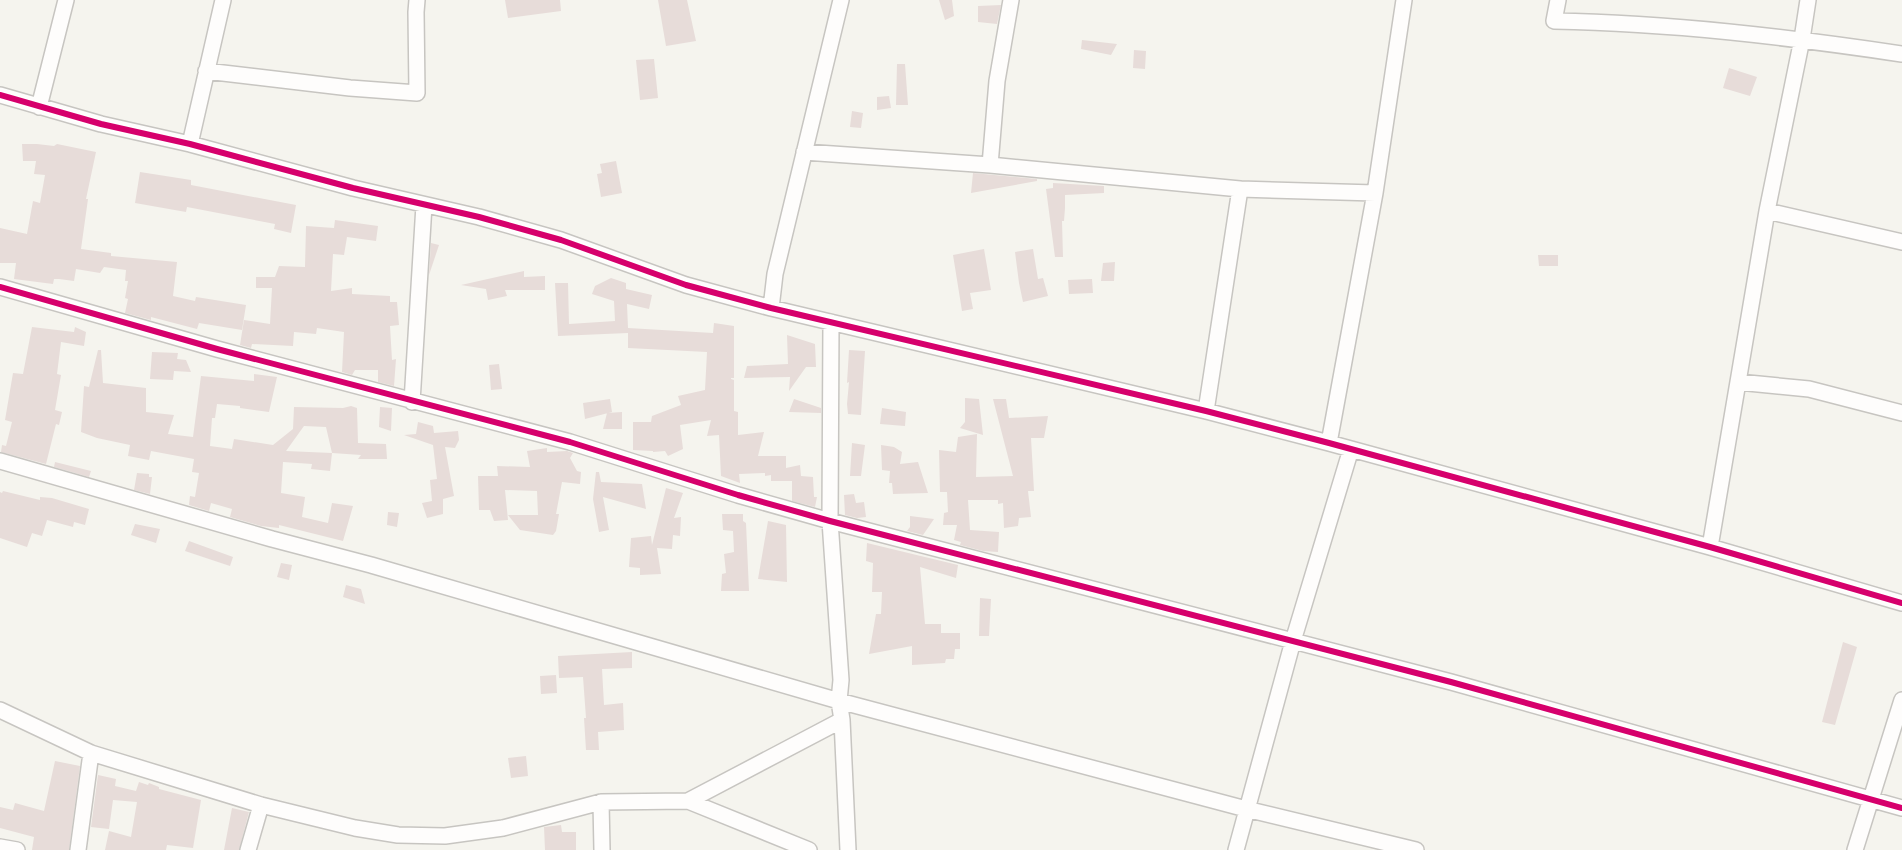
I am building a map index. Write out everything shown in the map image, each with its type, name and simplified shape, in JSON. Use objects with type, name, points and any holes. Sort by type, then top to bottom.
[{"type":"street","points":[[39,106],[66,0]]},
{"type":"street","points":[[190,144],[222,0]]},
{"type":"street","points":[[206,71],[350,88],[417,93],[417,0]]},
{"type":"street","points":[[771,308],[775,274],[842,0]]},
{"type":"street","points":[[990,165],[997,81],[1011,0]]},
{"type":"street","points":[[1328,443],[1375,193],[1404,0]]},
{"type":"street","points":[[1558,0],[1554,21],[1622,22],[1802,39],[1902,54]]},
{"type":"street","points":[[1710,547],[1767,211],[1802,39],[1808,0]]},
{"type":"street","points":[[0,95],[101,124],[190,144],[353,188],[479,217],[561,240],[686,285],[771,308],[1206,411],[1710,547],[1902,603]]},
{"type":"street","points":[[804,152],[990,165],[1240,188],[1375,193]]},
{"type":"street","points":[[1206,411],[1240,188]]},
{"type":"street","points":[[412,402],[424,205]]},
{"type":"street","points":[[1767,211],[1902,242]]},
{"type":"street","points":[[0,287],[412,402],[570,442],[738,495],[830,521],[1451,682],[1902,808]]},
{"type":"street","points":[[831,322],[830,521],[841,680],[839,701],[842,720],[848,850]]},
{"type":"street","points":[[1738,382],[1809,390],[1902,413]]},
{"type":"street","points":[[1236,850],[1293,641],[1351,449]]},
{"type":"street","points":[[0,461],[272,539],[381,568],[839,701],[1246,809],[1416,850]]},
{"type":"street","points":[[1856,850],[1902,700]]},
{"type":"street","points":[[0,710],[91,754],[261,805],[355,828],[445,843],[602,802],[688,801],[809,850]]},
{"type":"street","points":[[688,801],[842,720]]},
{"type":"street","points":[[78,850],[91,754]]},
{"type":"street","points":[[602,802],[602,850]]},
{"type":"street","points":[[248,850],[261,805]]},
{"type":"street","points":[[0,847],[17,850]]},
{"type":"building","points":[[505,0],[560,0],[561,11],[508,18]]},
{"type":"building","points":[[658,0],[687,0],[696,41],[666,46]]},
{"type":"building","points":[[939,0],[952,0],[954,16],[945,20]]},
{"type":"building","points":[[1001,5],[997,24],[978,22],[978,6]]},
{"type":"building","points":[[1082,40],[1117,44],[1111,55],[1081,49]]},
{"type":"building","points":[[1134,50],[1146,51],[1145,69],[1133,68]]},
{"type":"building","points":[[654,59],[658,98],[640,100],[636,60]]},
{"type":"building","points":[[897,64],[905,64],[908,105],[896,105]]},
{"type":"building","points":[[1729,68],[1757,77],[1750,96],[1723,88]]},
{"type":"building","points":[[889,96],[891,108],[877,110],[877,97]]},
{"type":"building","points":[[852,111],[863,113],[861,128],[850,127]]},
{"type":"building","points":[[22,144],[54,146],[57,144],[96,152],[86,199],[88,199],[81,249],[111,253],[111,256],[177,262],[173,296],[195,301],[196,297],[246,305],[242,330],[199,323],[197,329],[151,317],[151,320],[125,313],[128,299],[125,298],[128,281],[125,281],[126,270],[104,267],[100,273],[76,269],[74,281],[54,279],[53,284],[14,279],[16,263],[0,263],[0,228],[27,234],[33,201],[40,203],[45,175],[34,174],[36,161],[23,161]]},
{"type":"building","points":[[616,161],[622,193],[601,197],[597,174],[602,173],[600,164]]},
{"type":"building","points":[[140,172],[191,180],[191,185],[296,205],[291,233],[274,229],[275,224],[187,207],[186,212],[135,203]]},
{"type":"building","points":[[973,173],[1037,179],[1037,181],[971,193]]},
{"type":"building","points":[[1053,183],[1104,186],[1104,193],[1065,195],[1064,221],[1062,221],[1063,257],[1055,257],[1046,189],[1053,188]]},
{"type":"building","points":[[335,220],[378,226],[376,241],[347,237],[344,255],[333,254],[331,291],[352,288],[352,294],[390,296],[390,302],[397,302],[399,325],[390,326],[392,360],[396,359],[394,386],[378,382],[378,370],[355,370],[352,375],[342,372],[344,332],[317,328],[316,334],[294,332],[293,346],[252,344],[251,348],[240,345],[244,320],[270,324],[272,288],[256,288],[256,277],[275,277],[279,266],[305,267],[306,226],[334,228]]},
{"type":"building","points":[[431,243],[439,245],[429,275]]},
{"type":"building","points":[[984,249],[991,290],[970,293],[973,309],[962,311],[953,255]]},
{"type":"building","points":[[1033,249],[1038,279],[1043,278],[1048,296],[1023,302],[1015,252]]},
{"type":"building","points":[[1538,255],[1558,255],[1558,266],[1539,266]]},
{"type":"building","points":[[1115,262],[1114,281],[1101,281],[1103,263]]},
{"type":"building","points":[[524,271],[524,277],[545,276],[545,290],[505,290],[507,296],[488,300],[486,289],[461,285]]},
{"type":"building","points":[[611,278],[626,283],[626,289],[652,295],[649,309],[627,304],[628,328],[713,333],[714,323],[734,326],[734,378],[731,379],[734,380],[734,411],[738,412],[738,435],[764,432],[758,456],[786,456],[786,468],[800,465],[801,476],[813,477],[814,497],[817,497],[815,507],[792,501],[792,481],[771,481],[771,475],[765,476],[765,473],[739,474],[740,483],[721,476],[719,435],[707,436],[711,420],[680,425],[683,449],[668,456],[665,451],[633,450],[633,422],[651,422],[652,416],[681,405],[678,396],[705,390],[707,352],[628,348],[628,333],[558,336],[555,283],[568,283],[569,324],[615,321],[614,301],[592,294],[595,286]]},
{"type":"building","points":[[1092,279],[1093,293],[1069,294],[1068,280]]},
{"type":"building","points":[[32,327],[74,332],[75,327],[86,332],[84,346],[61,342],[57,374],[61,375],[55,410],[62,412],[59,425],[56,424],[46,464],[1,452],[2,445],[6,446],[12,422],[5,420],[13,373],[23,374]]},
{"type":"building","points":[[787,335],[815,344],[816,367],[806,367],[789,391],[790,377],[744,378],[747,366],[788,364]]},
{"type":"building","points":[[98,350],[101,350],[103,383],[146,388],[146,412],[174,415],[168,434],[193,437],[201,376],[254,381],[254,374],[277,377],[269,412],[240,408],[240,406],[217,404],[215,418],[212,418],[210,446],[232,449],[234,439],[273,445],[293,429],[294,407],[343,408],[351,406],[357,408],[358,443],[386,444],[387,459],[358,459],[361,455],[332,453],[330,471],[311,469],[312,464],[283,462],[281,493],[305,497],[302,517],[328,523],[332,503],[353,506],[343,541],[279,525],[279,528],[261,526],[230,517],[232,509],[211,503],[209,511],[189,505],[190,496],[195,497],[199,473],[192,472],[194,459],[151,451],[149,460],[128,456],[130,445],[97,438],[81,432],[84,386],[89,387]],"holes":[[[304,426],[326,427],[332,453],[286,451]]]},
{"type":"building","points":[[849,350],[865,351],[861,415],[848,414]]},
{"type":"building","points":[[152,352],[178,353],[177,359],[186,360],[191,372],[174,371],[173,380],[150,379]]},
{"type":"building","points":[[499,364],[502,389],[491,390],[489,365]]},
{"type":"building","points":[[965,398],[979,399],[983,435],[960,428],[965,422]]},
{"type":"building","points":[[610,399],[612,412],[585,419],[583,403]]},
{"type":"building","points":[[794,399],[821,408],[821,413],[789,412]]},
{"type":"building","points":[[993,399],[1006,399],[1009,418],[1048,416],[1044,438],[1031,438],[1034,491],[1028,491],[1031,517],[1019,518],[1018,526],[1004,528],[1003,503],[998,504],[998,500],[968,500],[970,530],[999,532],[998,552],[983,551],[960,545],[961,542],[954,540],[957,525],[943,525],[944,513],[948,512],[947,492],[940,492],[939,450],[956,452],[958,437],[977,434],[976,477],[1013,476]]},
{"type":"building","points":[[380,407],[392,408],[391,431],[379,427]]},
{"type":"building","points":[[882,408],[906,412],[905,426],[880,424]]},
{"type":"building","points":[[622,412],[622,429],[603,429],[607,413]]},
{"type":"building","points":[[418,422],[433,426],[434,433],[458,431],[459,440],[455,448],[445,447],[454,496],[443,499],[443,514],[427,518],[422,503],[432,501],[430,480],[437,479],[433,445],[404,435],[416,434]]},
{"type":"building","points":[[852,443],[865,445],[861,476],[850,476]]},
{"type":"building","points":[[881,445],[894,447],[902,452],[900,464],[918,462],[928,493],[893,494],[892,483],[889,483],[890,471],[882,470]]},
{"type":"building","points":[[547,448],[547,452],[567,451],[573,453],[570,458],[577,471],[581,472],[580,484],[562,482],[556,514],[559,514],[556,531],[553,535],[520,530],[508,515],[538,515],[537,491],[505,490],[508,520],[494,521],[490,510],[479,510],[478,476],[498,476],[497,466],[530,467],[527,451]]},
{"type":"building","points":[[55,462],[91,471],[89,477],[54,467]]},
{"type":"building","points":[[596,472],[599,472],[601,482],[642,484],[646,509],[603,497],[609,530],[599,532],[593,499]]},
{"type":"building","points":[[137,473],[149,474],[149,477],[152,477],[150,494],[134,490]]},
{"type":"building","points":[[666,488],[683,493],[674,518],[681,517],[680,536],[673,535],[672,549],[657,548],[661,574],[640,575],[640,568],[629,567],[631,538],[651,536],[652,545]]},
{"type":"building","points":[[3,491],[40,500],[40,497],[52,498],[89,509],[85,525],[74,522],[73,527],[47,520],[42,536],[32,533],[27,547],[0,538],[0,492],[2,493]]},
{"type":"building","points":[[854,494],[856,503],[864,502],[866,517],[857,518],[845,515],[844,495]]},
{"type":"building","points":[[388,512],[399,513],[397,527],[387,525]]},
{"type":"building","points":[[722,514],[743,514],[743,521],[746,523],[749,591],[721,591],[722,574],[726,573],[724,554],[734,552],[733,531],[723,530]]},
{"type":"building","points":[[910,516],[934,519],[923,535],[907,531],[910,527]]},
{"type":"building","points":[[768,521],[786,525],[787,582],[758,579]]},
{"type":"building","points":[[135,524],[160,529],[156,543],[131,535]]},
{"type":"building","points":[[189,541],[233,557],[230,566],[185,551]]},
{"type":"building","points":[[867,543],[958,565],[956,578],[920,567],[925,624],[941,624],[941,633],[960,633],[960,649],[955,649],[954,659],[946,659],[945,663],[912,665],[912,646],[869,654],[876,614],[881,614],[882,592],[872,592],[873,563],[866,561]]},
{"type":"building","points":[[281,563],[292,565],[289,580],[277,577]]},
{"type":"building","points":[[346,585],[361,589],[365,604],[343,597]]},
{"type":"building","points":[[980,598],[991,599],[989,636],[979,636]]},
{"type":"building","points":[[1843,642],[1857,647],[1835,725],[1822,722]]},
{"type":"building","points":[[632,652],[632,668],[602,669],[604,705],[623,703],[624,730],[598,732],[599,750],[586,750],[583,677],[559,678],[558,656]]},
{"type":"building","points":[[556,675],[557,693],[541,694],[540,676]]},
{"type":"building","points":[[526,756],[528,776],[511,778],[508,758]]},
{"type":"building","points":[[55,761],[80,766],[69,850],[32,850],[34,837],[0,828],[0,807],[13,810],[15,803],[44,811]]},
{"type":"building","points":[[98,775],[116,779],[115,786],[136,791],[139,782],[148,785],[149,783],[159,787],[159,789],[201,800],[193,848],[167,845],[166,850],[105,850],[109,831],[131,837],[137,802],[113,800],[109,829],[91,827]]},
{"type":"building","points":[[232,808],[249,812],[239,850],[224,850]]},
{"type":"building","points":[[561,825],[562,832],[576,832],[576,850],[545,850],[544,827]]},
{"type":"cycle path","points":[[0,95],[101,124],[190,144],[353,188],[479,217],[561,240],[686,285],[771,308],[1206,411],[1329,443],[1710,547],[1902,603]]},
{"type":"cycle path","points":[[0,287],[217,349],[570,442],[738,495],[830,521],[1451,682],[1902,808]]}]
